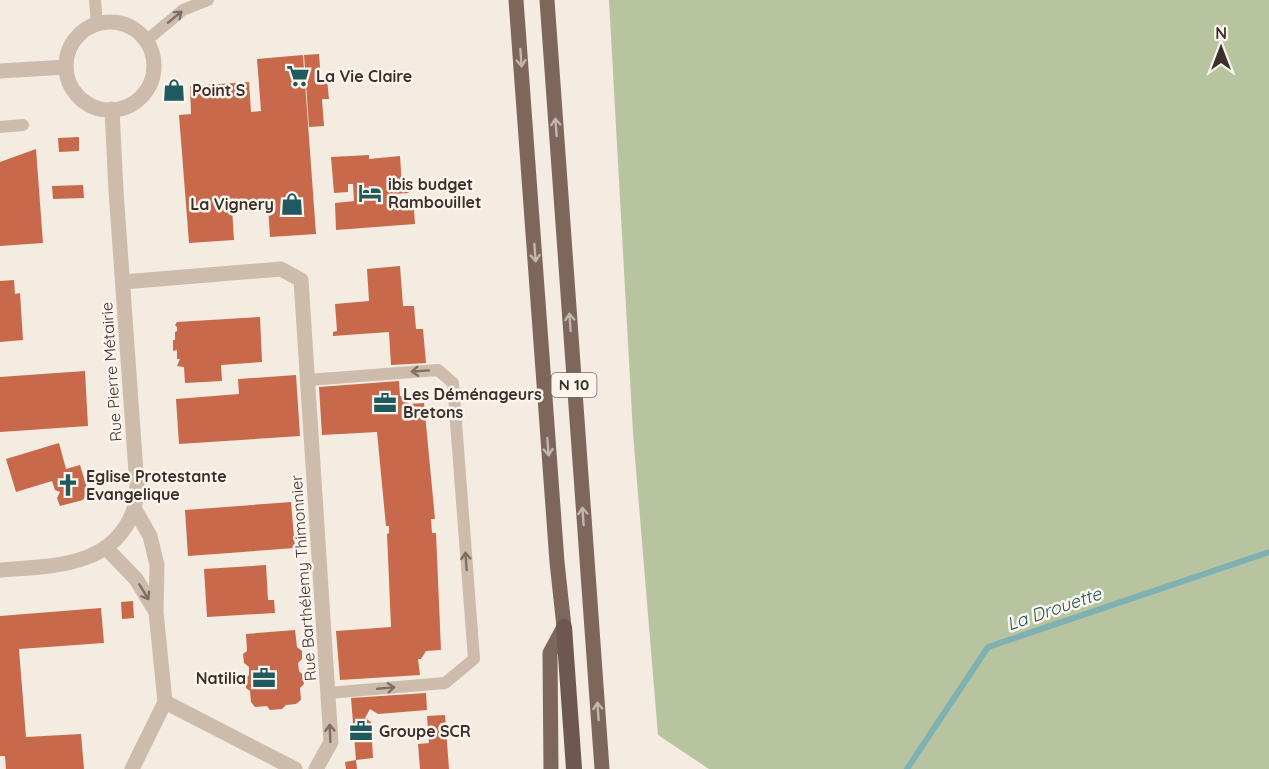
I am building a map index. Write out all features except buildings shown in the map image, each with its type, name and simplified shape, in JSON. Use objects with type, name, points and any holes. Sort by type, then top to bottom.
[{"type":"highway","name":"N 10","points":[[564,627],[574,769]]},
{"type":"main road","name":"N 10","points":[[516,0],[557,562],[564,627]]},
{"type":"main road","name":"N 10","points":[[547,0],[602,769]]},
{"type":"main road","points":[[551,769],[550,653],[564,627]]},
{"type":"street","points":[[111,22],[124,24],[137,30],[147,40],[152,52],[153,78],[147,90],[138,100],[127,106],[112,109],[91,105],[81,99],[72,88],[66,67],[69,50],[76,38],[86,29],[97,24],[111,22]]},
{"type":"street","points":[[0,71],[66,67]]},
{"type":"street","name":"Rue Pierre Métairie","points":[[0,570],[63,565],[86,559],[106,548],[122,532],[134,508],[137,486],[112,109]]},
{"type":"street","name":"Rue Barthélemy Thimonnier","points":[[123,282],[281,269],[301,280],[332,742],[316,769]]},
{"type":"street","points":[[132,769],[165,702],[156,612],[157,565],[150,536],[134,508]]},
{"type":"street","points":[[106,548],[136,579],[156,612]]},
{"type":"street","points":[[165,702],[295,769]]},
{"type":"lane","points":[[95,0],[97,24]]},
{"type":"lane","points":[[147,40],[183,10],[208,0]]},
{"type":"lane","points":[[0,127],[23,125]]},
{"type":"lane","points":[[308,380],[438,370],[453,383],[474,659],[445,682],[328,693]]},
{"type":"green space","points":[[609,0],[1269,0],[1269,769],[709,769],[658,735],[633,433]]},
{"type":"waterway","name":"La Drouette","points":[[907,769],[988,647],[1269,552]]},
{"type":"place","name":"La Vie Claire","points":[[298,76]]},
{"type":"place","name":"Point S","points":[[174,90]]},
{"type":"place","name":"ibis budget Rambouillet","points":[[370,193]]},
{"type":"place","name":"La Vignery","points":[[292,204]]},
{"type":"place","name":"Les Déménageurs Bretons","points":[[385,403]]},
{"type":"place","name":"Eglise Protestante Evangelique","points":[[68,485]]},
{"type":"place","name":"Natilia","points":[[264,678]]},
{"type":"place","name":"Groupe SCR","points":[[361,731]]}]
